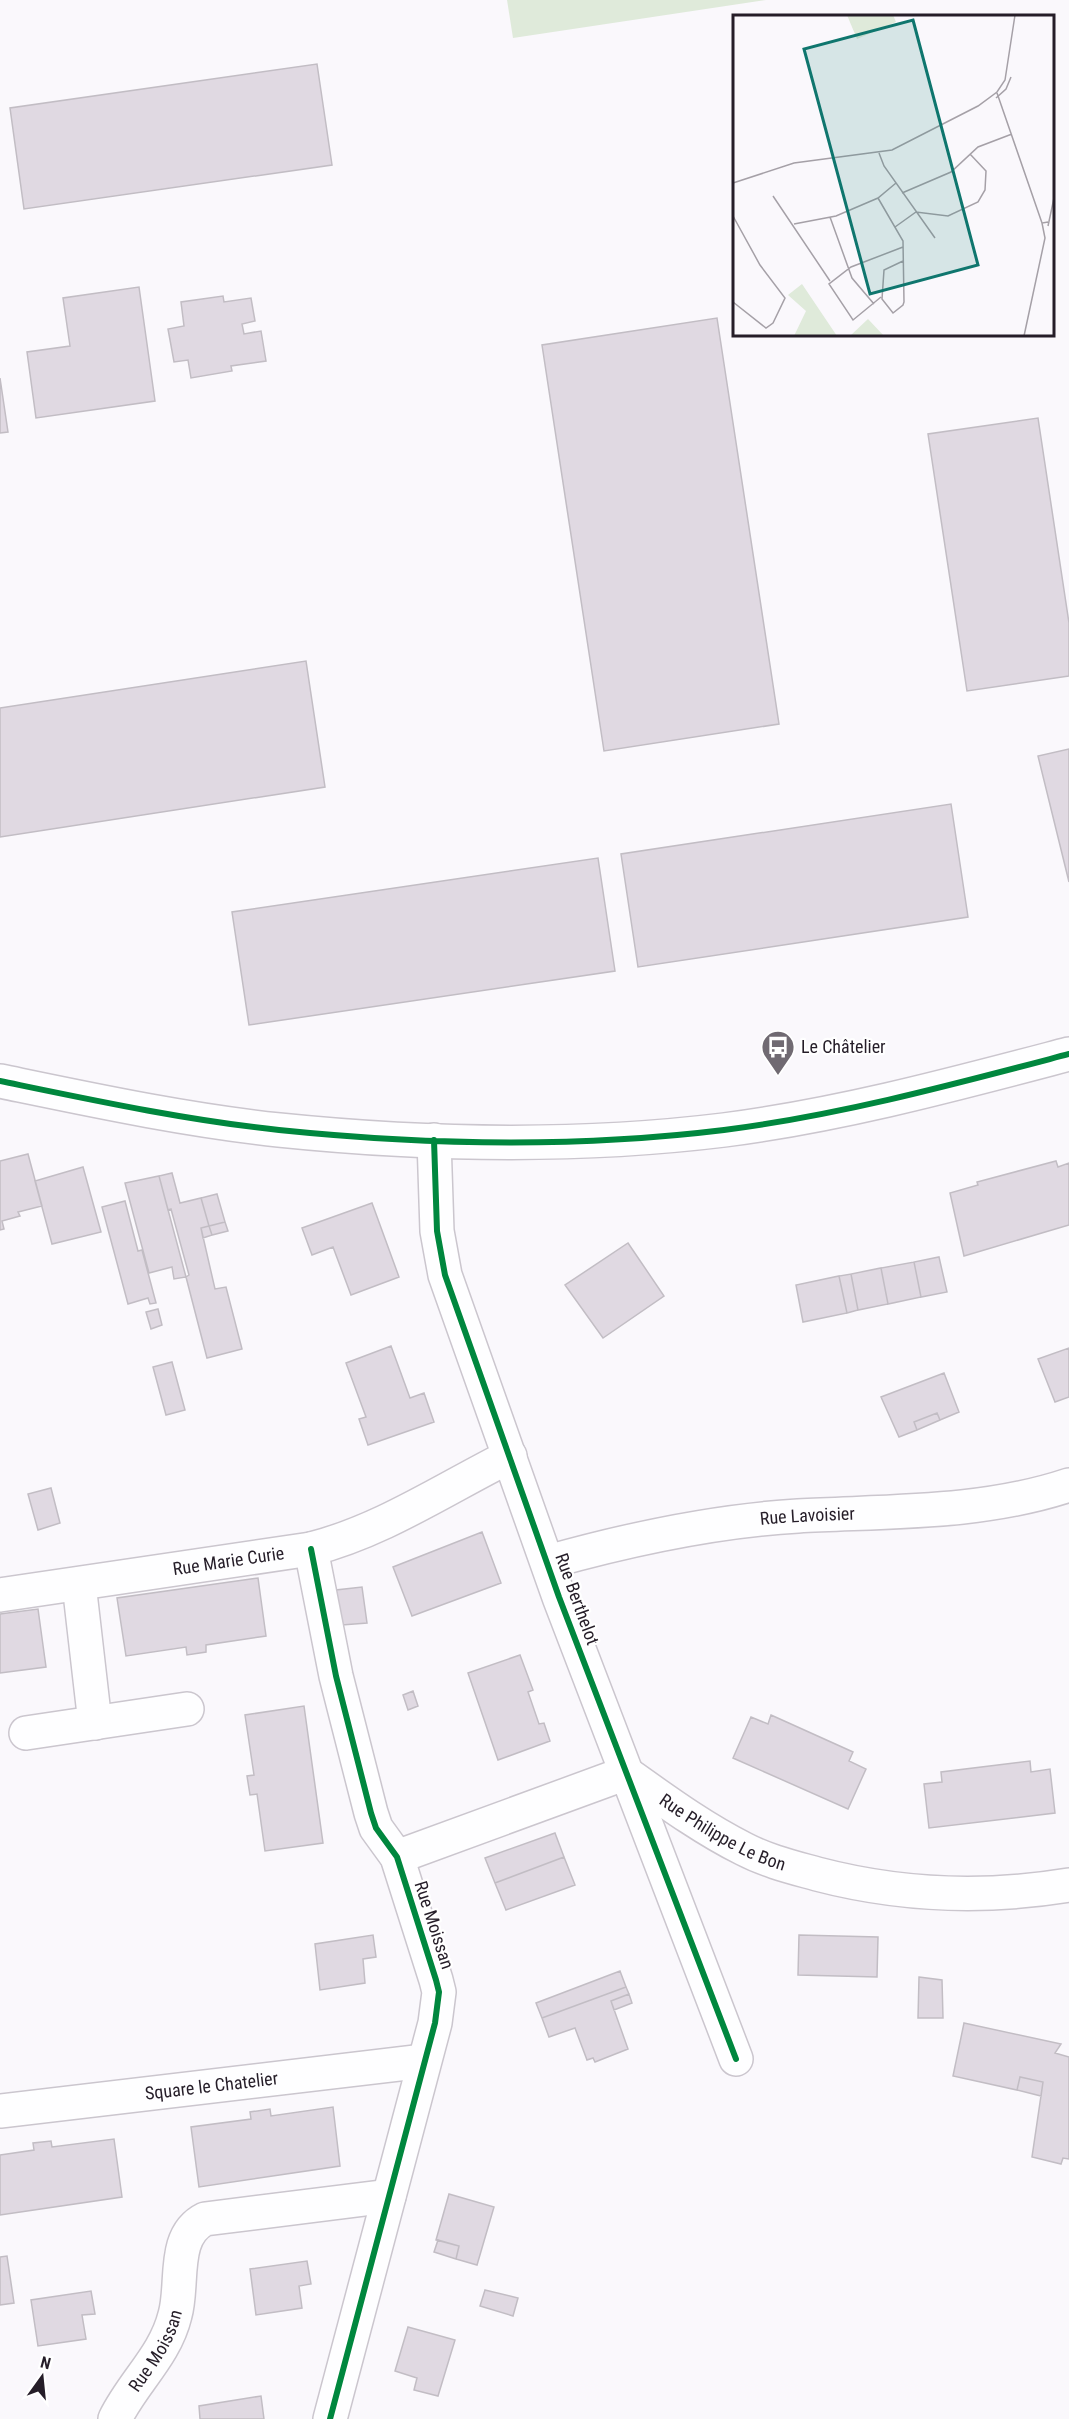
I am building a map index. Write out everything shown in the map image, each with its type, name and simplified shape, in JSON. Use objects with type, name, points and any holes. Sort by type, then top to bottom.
[{"type":"street","points":[[0,1081],[234,1124],[324,1134],[434,1140],[558,1141],[723,1130],[886,1100],[1069,1054]]},
{"type":"street","name":"Rue Berthelot","points":[[434,1140],[437,1231],[445,1275],[626,1773],[736,2059]]},
{"type":"street","name":"Rue Marie Curie","points":[[0,1595],[310,1549],[357,1535],[380,1525],[510,1456]]},
{"type":"street","name":"Rue Lavoisier","points":[[548,1562],[624,1541],[693,1528],[798,1516],[957,1508],[1024,1498],[1069,1485]]},
{"type":"street","name":"Rue Moissan","points":[[310,1549],[336,1676],[371,1813],[376,1828],[397,1857],[439,1992],[435,2023],[330,2419]]},
{"type":"street","points":[[79,1584],[94,1723]]},
{"type":"street","points":[[26,1733],[187,1709]]},
{"type":"street","points":[[397,1857],[626,1773]]},
{"type":"street","name":"Rue Philippe Le Bon","points":[[626,1773],[693,1820],[745,1850],[827,1877],[908,1892],[938,1894],[1014,1893],[1069,1886]]},
{"type":"street","name":"Square le Chatelier","points":[[0,2111],[424,2061]]},
{"type":"street","name":"Rue Moissan","points":[[115,2419],[160,2354],[168,2337],[179,2296],[183,2242],[195,2224],[205,2219],[388,2196]]},
{"type":"green space","points":[[507,0],[766,0],[513,38]]},
{"type":"building","points":[[317,64],[332,165],[24,209],[10,108]]},
{"type":"building","points":[[139,287],[155,401],[36,418],[27,352],[70,346],[63,298]]},
{"type":"building","points":[[223,296],[224,302],[251,298],[255,321],[242,324],[244,334],[261,331],[266,361],[231,366],[232,371],[191,378],[188,360],[174,362],[168,329],[184,326],[181,302]]},
{"type":"building","points":[[717,318],[779,724],[604,751],[542,345]]},
{"type":"building","points":[[0,378],[8,432],[0,433]]},
{"type":"building","points":[[1038,418],[1069,623],[1069,676],[967,691],[928,434]]},
{"type":"building","points":[[306,661],[325,787],[0,837],[0,708]]},
{"type":"building","points":[[1069,749],[1069,882],[1038,756]]},
{"type":"building","points":[[951,804],[968,917],[638,967],[621,854]]},
{"type":"building","points":[[598,858],[615,971],[249,1025],[232,912]]},
{"type":"building","points":[[28,1154],[42,1206],[18,1212],[20,1216],[2,1221],[4,1229],[0,1230],[0,1161]]},
{"type":"building","points":[[1056,1161],[1058,1167],[1069,1163],[1069,1225],[964,1256],[950,1193],[978,1185],[977,1182]]},
{"type":"building","points":[[83,1167],[101,1232],[52,1244],[35,1181]]},
{"type":"building","points":[[172,1173],[180,1203],[201,1198],[209,1226],[201,1228],[215,1289],[226,1287],[242,1349],[207,1358],[186,1277],[189,1275],[171,1209],[168,1210],[159,1176]]},
{"type":"building","points":[[159,1176],[186,1277],[174,1279],[172,1267],[149,1273],[125,1183]]},
{"type":"building","points":[[217,1194],[225,1222],[209,1226],[201,1198]]},
{"type":"building","points":[[125,1201],[138,1251],[142,1250],[156,1303],[150,1304],[148,1298],[128,1304],[102,1207]]},
{"type":"building","points":[[372,1203],[399,1277],[351,1295],[333,1247],[312,1255],[302,1228]]},
{"type":"building","points":[[225,1222],[228,1231],[212,1235],[209,1226]]},
{"type":"building","points":[[209,1226],[212,1235],[203,1238],[201,1228]]},
{"type":"building","points":[[628,1243],[664,1296],[603,1338],[565,1285]]},
{"type":"building","points":[[939,1257],[947,1292],[921,1297],[914,1262]]},
{"type":"building","points":[[914,1262],[921,1297],[888,1304],[881,1268]]},
{"type":"building","points":[[881,1268],[888,1304],[858,1310],[851,1274]]},
{"type":"building","points":[[851,1274],[858,1310],[847,1313],[839,1276]]},
{"type":"building","points":[[839,1276],[847,1313],[803,1322],[796,1285]]},
{"type":"building","points":[[158,1309],[162,1325],[151,1329],[146,1312]]},
{"type":"building","points":[[391,1346],[410,1398],[424,1393],[434,1422],[368,1445],[359,1419],[366,1417],[346,1363]]},
{"type":"building","points":[[1069,1348],[1069,1397],[1055,1402],[1038,1359]]},
{"type":"building","points":[[172,1362],[185,1410],[166,1415],[153,1367]]},
{"type":"building","points":[[944,1373],[959,1412],[940,1420],[937,1413],[914,1422],[917,1430],[899,1437],[881,1397]]},
{"type":"building","points":[[937,1413],[940,1420],[917,1430],[914,1422]]},
{"type":"building","points":[[51,1488],[60,1523],[38,1530],[28,1494]]},
{"type":"building","points":[[482,1532],[501,1583],[412,1616],[393,1567]]},
{"type":"building","points":[[258,1578],[266,1636],[206,1645],[206,1652],[187,1655],[186,1647],[126,1656],[117,1598]]},
{"type":"building","points":[[362,1587],[367,1623],[342,1625],[336,1590]]},
{"type":"building","points":[[38,1609],[46,1667],[0,1673],[0,1614]]},
{"type":"building","points":[[520,1655],[533,1690],[528,1692],[539,1724],[544,1723],[550,1741],[498,1760],[468,1673]]},
{"type":"building","points":[[413,1691],[418,1706],[408,1710],[403,1695]]},
{"type":"building","points":[[304,1706],[323,1843],[265,1851],[257,1794],[250,1795],[247,1776],[254,1775],[245,1715]]},
{"type":"building","points":[[771,1715],[853,1752],[849,1761],[866,1769],[848,1809],[733,1758],[751,1717],[768,1724]]},
{"type":"building","points":[[1030,1761],[1031,1772],[1050,1769],[1055,1813],[929,1828],[924,1784],[942,1782],[941,1772]]},
{"type":"building","points":[[555,1833],[564,1857],[495,1883],[485,1858]]},
{"type":"building","points":[[564,1857],[575,1885],[506,1910],[495,1883]]},
{"type":"building","points":[[373,1935],[376,1957],[363,1959],[365,1983],[320,1990],[315,1944]]},
{"type":"building","points":[[799,1935],[878,1937],[877,1977],[798,1975]]},
{"type":"building","points":[[620,1971],[626,1987],[542,2018],[536,2003]]},
{"type":"building","points":[[919,1977],[942,1980],[943,2018],[918,2018]]},
{"type":"building","points":[[626,1987],[629,1994],[611,2001],[628,2049],[595,2062],[593,2058],[587,2060],[575,2028],[549,2037],[542,2018]]},
{"type":"building","points":[[629,1994],[632,2003],[614,2010],[611,2001]]},
{"type":"building","points":[[964,2023],[1061,2044],[1055,2053],[1069,2057],[1069,2159],[1063,2158],[1061,2164],[1032,2157],[1043,2082],[1020,2077],[1017,2090],[953,2076]]},
{"type":"building","points":[[1020,2077],[1043,2082],[1041,2096],[1017,2090]]},
{"type":"building","points":[[333,2107],[340,2166],[199,2187],[191,2127],[251,2119],[250,2112],[270,2109],[271,2116]]},
{"type":"building","points":[[114,2139],[122,2197],[0,2215],[0,2155],[34,2150],[33,2143],[51,2141],[52,2147]]},
{"type":"building","points":[[449,2194],[494,2207],[477,2265],[456,2259],[459,2246],[436,2240]]},
{"type":"building","points":[[438,2240],[459,2246],[456,2259],[434,2252]]},
{"type":"building","points":[[7,2256],[14,2303],[0,2305],[0,2257]]},
{"type":"building","points":[[307,2261],[311,2284],[299,2286],[302,2308],[256,2315],[250,2269]]},
{"type":"building","points":[[485,2290],[518,2298],[513,2316],[480,2306]]},
{"type":"building","points":[[91,2291],[95,2314],[82,2315],[86,2339],[38,2346],[31,2300]]},
{"type":"building","points":[[408,2327],[455,2340],[438,2396],[414,2390],[417,2378],[395,2371]]},
{"type":"building","points":[[261,2396],[264,2419],[200,2419],[199,2406]]},
{"type":"cycle path","points":[[0,1081],[174,1115],[279,1130],[389,1139],[557,1142],[669,1136],[768,1124],[898,1098],[1069,1054]]},
{"type":"cycle path","points":[[434,1140],[437,1231],[445,1275],[559,1597],[736,2059]]},
{"type":"cycle path","points":[[311,1549],[336,1676],[371,1813],[376,1828],[397,1857],[439,1992],[435,2023],[330,2419]]},
{"type":"place","name":"Le Châtelier","points":[[778,1076]]}]
